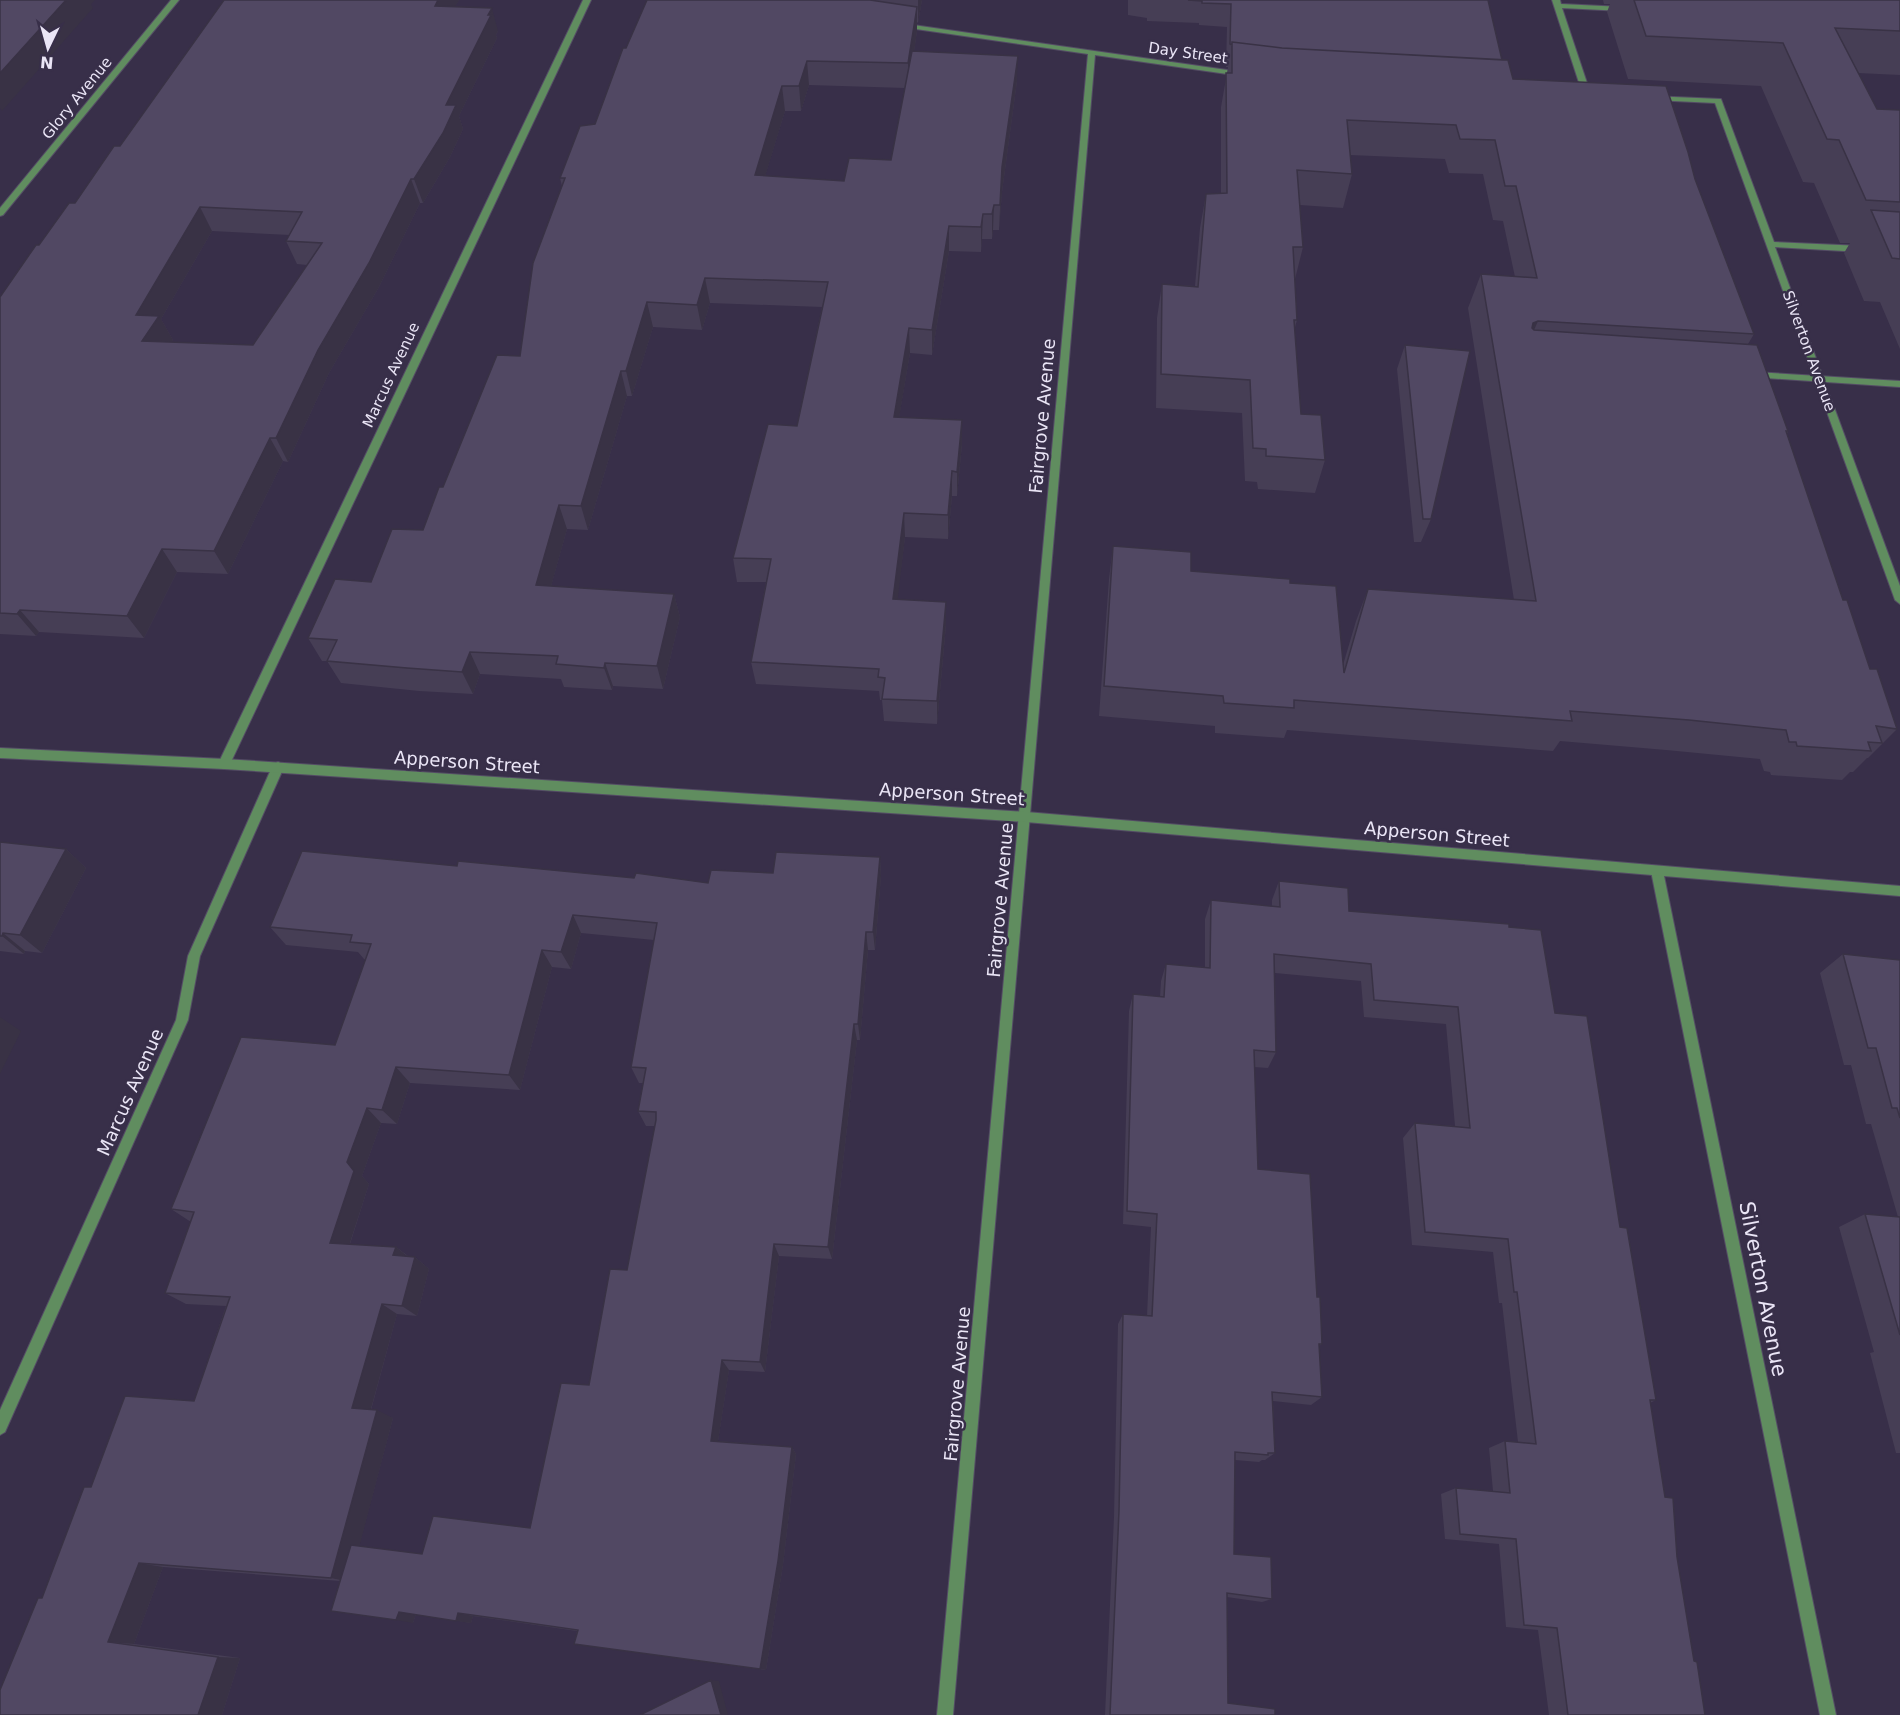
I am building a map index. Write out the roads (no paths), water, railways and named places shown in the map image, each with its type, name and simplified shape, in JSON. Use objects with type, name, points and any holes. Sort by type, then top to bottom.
[{"type":"street","name":"Glory Avenue","points":[[0,213],[175,0]]},
{"type":"street","name":"Marcus Avenue","points":[[224,764],[587,0]]},
{"type":"street","points":[[1587,94],[1557,3],[1629,9]]},
{"type":"street","name":"Day Street","points":[[894,23],[1253,75]]},
{"type":"street","name":"Fairgrove Avenue","points":[[945,1715],[1092,52]]},
{"type":"street","points":[[1575,94],[1598,95]]},
{"type":"street","name":"Silverton Avenue","points":[[1646,98],[1718,101],[1900,600]]},
{"type":"street","points":[[1771,244],[1867,249]]},
{"type":"street","points":[[1748,375],[1900,384]]},
{"type":"street","name":"Apperson Street","points":[[0,753],[224,764],[1026,817],[1900,891]]},
{"type":"street","name":"Marcus Avenue","points":[[0,1427],[182,1020],[194,956],[278,768]]},
{"type":"street","name":"Silverton Avenue","points":[[1657,872],[1828,1715]]}]
